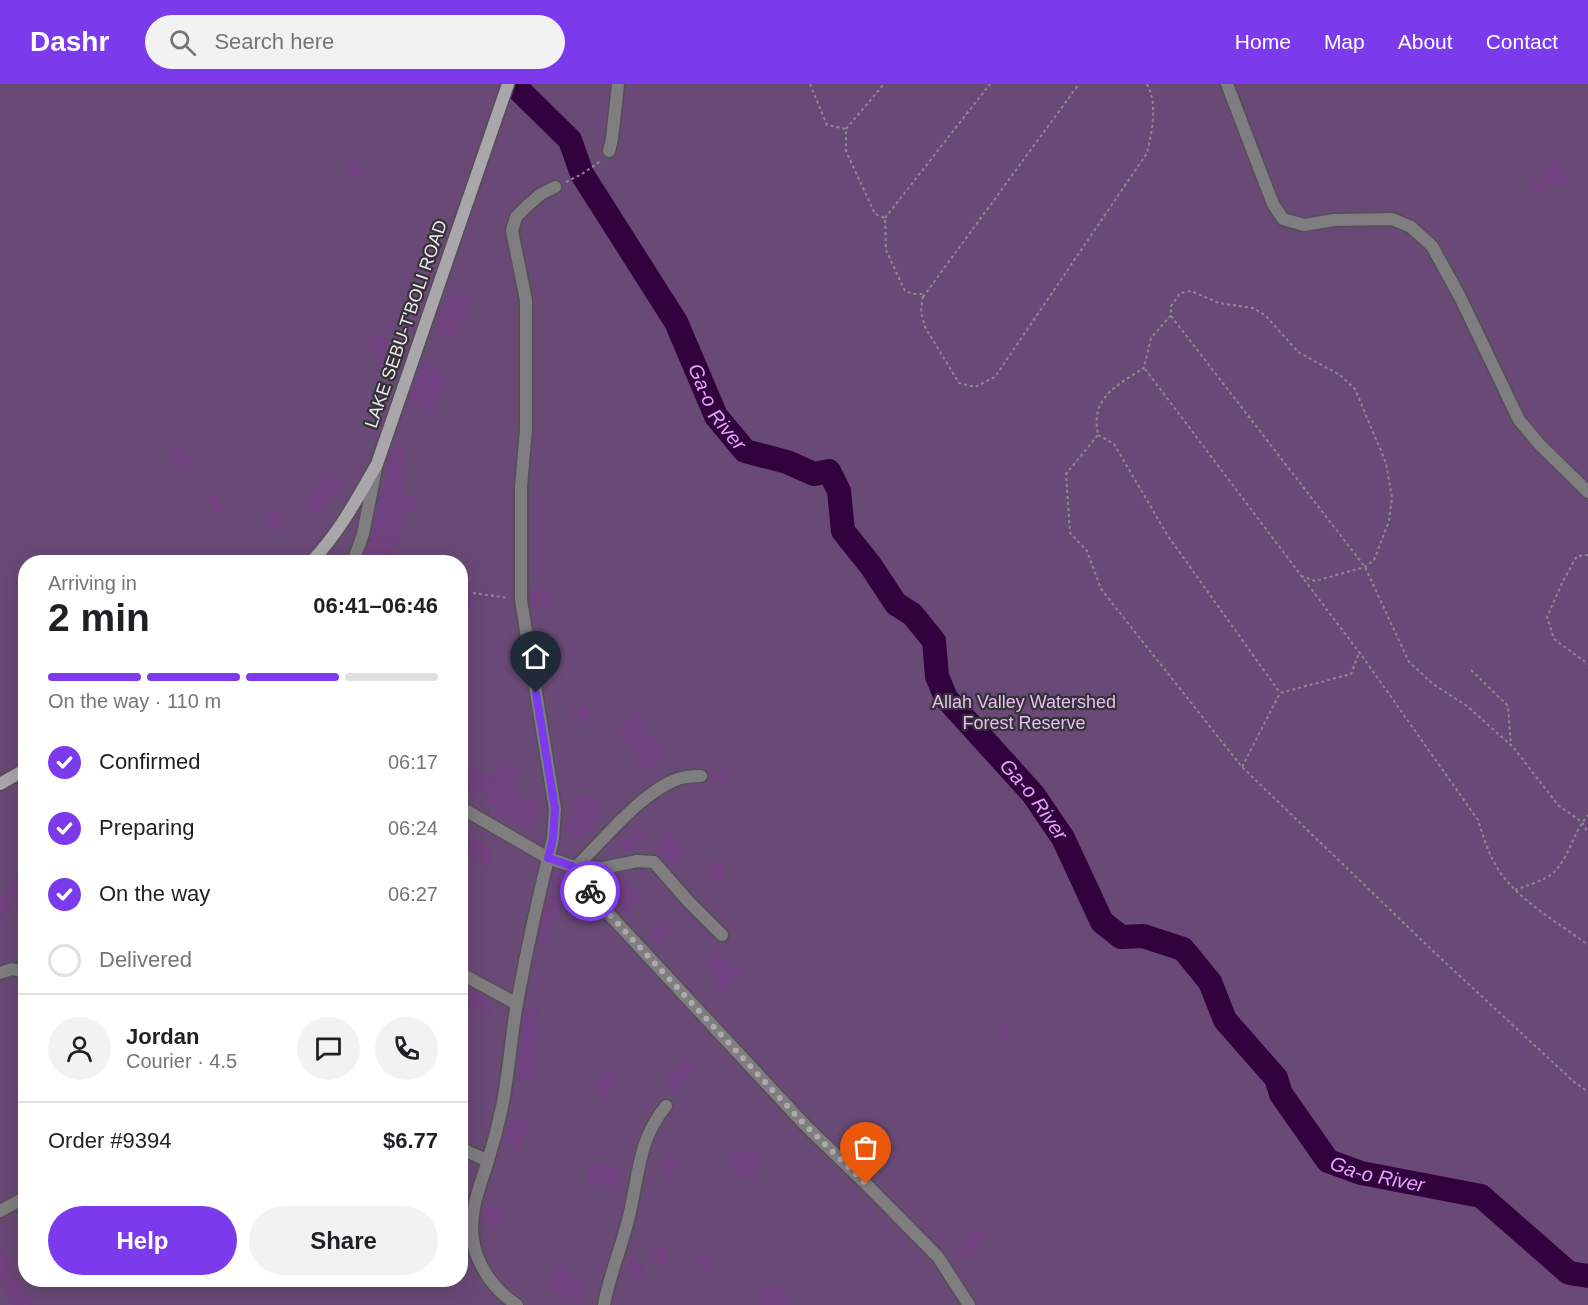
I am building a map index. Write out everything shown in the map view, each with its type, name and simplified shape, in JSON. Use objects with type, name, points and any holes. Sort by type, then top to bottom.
[{"type":"main road","name":"LAKE SEBU-T'BOLI ROAD","points":[[319,555],[346,520],[377,464],[508,84]]},
{"type":"main road","points":[[0,784],[18,774]]},
{"type":"street","points":[[609,151],[618,84]]},
{"type":"street","points":[[1227,84],[1273,204],[1283,219],[1305,225],[1334,220],[1392,219],[1412,227],[1432,246],[1460,297],[1519,420],[1540,445],[1588,492]]},
{"type":"street","points":[[517,1305],[508,1300],[491,1281],[477,1258],[472,1223],[476,1199],[502,1106],[517,1004],[553,839],[555,809],[521,600],[521,487],[526,429],[526,300],[513,223],[528,205],[541,194],[555,187]]},
{"type":"street","points":[[356,555],[363,534],[377,464]]},
{"type":"street","points":[[574,866],[651,794],[678,778],[701,776]]},
{"type":"street","points":[[468,812],[548,858],[574,866],[603,868],[638,861],[654,861],[688,901],[722,935]]},
{"type":"street","points":[[574,866],[608,913],[805,1125],[938,1257],[969,1305]]},
{"type":"street","points":[[0,973],[12,969],[18,970]]},
{"type":"street","points":[[468,977],[517,1004]]},
{"type":"street","points":[[604,1305],[632,1207],[640,1155],[655,1120],[666,1106]]},
{"type":"street","points":[[468,1152],[488,1161]]},
{"type":"street","points":[[0,1211],[18,1201]]},
{"type":"path","points":[[810,84],[827,125],[846,129]]},
{"type":"path","points":[[884,84],[846,129],[846,151],[876,214],[885,218]]},
{"type":"path","points":[[990,84],[885,218],[886,250],[905,291],[923,294],[921,312],[925,327],[959,383],[975,387],[995,377],[1147,153],[1152,131],[1152,94],[1147,84]]},
{"type":"path","points":[[922,298],[1079,84]]},
{"type":"path","points":[[555,187],[596,166],[609,151]]},
{"type":"path","points":[[1301,576],[1316,580],[1365,567],[1374,560],[1389,521],[1392,498],[1386,463],[1355,390],[1340,375],[1298,352],[1266,316],[1253,308],[1220,303],[1191,291],[1180,293],[1171,306],[1171,315],[1365,567],[1409,662],[1433,684],[1467,706],[1512,746],[1558,805],[1582,822],[1588,833]]},
{"type":"path","points":[[1171,315],[1151,338],[1144,368],[1106,396],[1097,413],[1098,435],[1066,474],[1070,533],[1088,550],[1101,589],[1242,767],[1434,952],[1588,1092]]},
{"type":"path","points":[[1144,368],[1359,653],[1478,820],[1486,846],[1501,873],[1515,890],[1588,945]]},
{"type":"path","points":[[1098,435],[1114,444],[1168,536],[1280,693]]},
{"type":"path","points":[[1588,555],[1577,556],[1547,617],[1554,639],[1588,664]]},
{"type":"path","points":[[473,593],[521,600]]},
{"type":"path","points":[[1242,767],[1280,693],[1350,674],[1359,653]]},
{"type":"path","points":[[1471,670],[1508,706],[1512,746]]},
{"type":"path","points":[[1515,890],[1553,874],[1568,853],[1582,822],[1588,815]]},
{"type":"green space","name":"Allah Valley Watershed Forest Reserve","points":[[0,84],[1588,84],[1588,1305],[0,1305]]},
{"type":"building","points":[[1554,162],[1555,164],[1559,162],[1572,180],[1561,187],[1558,182],[1551,187],[1549,183],[1539,195],[1530,187],[1543,174],[1541,170]]},
{"type":"building","points":[[349,163],[363,164],[363,178],[348,178]]},
{"type":"building","points":[[453,291],[472,299],[453,340],[433,331]]},
{"type":"building","points":[[375,332],[390,340],[388,344],[398,349],[390,363],[365,350]]},
{"type":"building","points":[[422,361],[450,375],[431,412],[408,401]]},
{"type":"building","points":[[393,443],[404,447],[400,458],[406,459],[400,471],[407,474],[402,493],[416,497],[413,512],[406,511],[397,536],[401,537],[392,555],[364,555],[371,536],[387,466],[385,465]]},
{"type":"building","points":[[178,444],[196,462],[186,471],[168,453]]},
{"type":"building","points":[[328,470],[342,480],[317,516],[303,506]]},
{"type":"building","points":[[215,494],[225,507],[215,515],[205,501]]},
{"type":"building","points":[[274,508],[287,522],[276,533],[263,519]]},
{"type":"building","points":[[468,582],[476,608],[468,610]]},
{"type":"building","points":[[550,588],[553,605],[531,607],[529,589]]},
{"type":"building","points":[[584,704],[592,714],[579,725],[570,715]]},
{"type":"building","points":[[637,711],[646,721],[641,726],[666,755],[647,771],[628,744],[616,735],[627,724],[625,721]]},
{"type":"building","points":[[503,758],[520,768],[509,788],[542,806],[529,830],[497,815],[500,810],[489,804],[490,797],[471,786],[468,791],[468,764],[492,778]]},
{"type":"building","points":[[724,768],[731,779],[719,786],[712,776]]},
{"type":"building","points":[[594,793],[601,817],[592,820],[593,830],[569,839],[564,822],[573,820],[571,812],[575,811],[572,799]]},
{"type":"building","points":[[639,830],[646,839],[627,851],[621,842]]},
{"type":"building","points":[[668,832],[687,852],[671,866],[652,846]]},
{"type":"building","points":[[468,834],[495,853],[487,866],[468,854]]},
{"type":"building","points":[[716,858],[725,867],[723,869],[726,873],[717,883],[705,869]]},
{"type":"building","points":[[558,870],[565,872],[573,881],[553,890],[550,886],[553,874]]},
{"type":"building","points":[[18,871],[18,904],[0,917],[0,895],[17,882],[11,876]]},
{"type":"building","points":[[617,873],[643,895],[628,914],[599,887],[608,878],[612,882]]},
{"type":"building","points":[[551,892],[566,899],[549,931],[552,933],[545,945],[537,943],[545,905]]},
{"type":"building","points":[[665,919],[674,930],[657,944],[648,933]]},
{"type":"building","points":[[714,952],[731,966],[733,964],[742,973],[726,994],[713,983],[718,978],[703,964]]},
{"type":"building","points":[[470,988],[494,1001],[494,1014],[468,1007]]},
{"type":"building","points":[[539,1008],[533,1080],[517,1080],[524,1010]]},
{"type":"building","points":[[1004,1022],[1012,1030],[1004,1040],[995,1030]]},
{"type":"building","points":[[682,1057],[694,1067],[676,1093],[664,1083]]},
{"type":"building","points":[[606,1068],[618,1076],[604,1099],[592,1089]]},
{"type":"building","points":[[18,1092],[18,1105],[12,1095]]},
{"type":"building","points":[[513,1119],[529,1123],[522,1148],[502,1143],[506,1127],[511,1128]]},
{"type":"building","points":[[732,1147],[761,1157],[753,1179],[736,1174],[736,1165],[727,1162]]},
{"type":"building","points":[[663,1155],[679,1161],[671,1175],[657,1168]]},
{"type":"building","points":[[591,1162],[625,1172],[617,1192],[586,1180]]},
{"type":"building","points":[[489,1202],[506,1213],[496,1228],[481,1219],[482,1212]]},
{"type":"building","points":[[983,1227],[990,1237],[975,1246],[977,1250],[960,1257],[955,1244]]},
{"type":"building","points":[[655,1242],[672,1252],[665,1265],[648,1255]]},
{"type":"building","points":[[0,1243],[18,1279],[18,1287],[24,1287],[32,1305],[11,1305],[0,1280]]},
{"type":"building","points":[[702,1253],[714,1260],[707,1271],[696,1264]]},
{"type":"building","points":[[630,1259],[644,1266],[640,1280],[625,1273]]},
{"type":"building","points":[[559,1264],[587,1283],[578,1303],[546,1288]]},
{"type":"building","points":[[765,1285],[792,1294],[788,1305],[758,1305]]},
{"type":"waterway","name":"Ga-o River","points":[[513,84],[570,140],[582,174],[676,322],[716,416],[745,451],[787,462],[814,474],[829,471],[839,491],[843,531],[871,566],[896,604],[912,614],[934,641],[937,676],[946,698],[1033,794],[1063,838],[1102,922],[1121,937],[1143,936],[1183,949],[1210,982],[1225,1020],[1276,1078],[1281,1094],[1328,1161],[1361,1173],[1481,1196],[1569,1273],[1588,1276]]},
{"type":"way so far","points":[[590,891],[805,1125],[866,1184]]},
{"type":"route","points":[[536,693],[555,809],[553,839],[548,858],[572,866],[590,891]]}]
